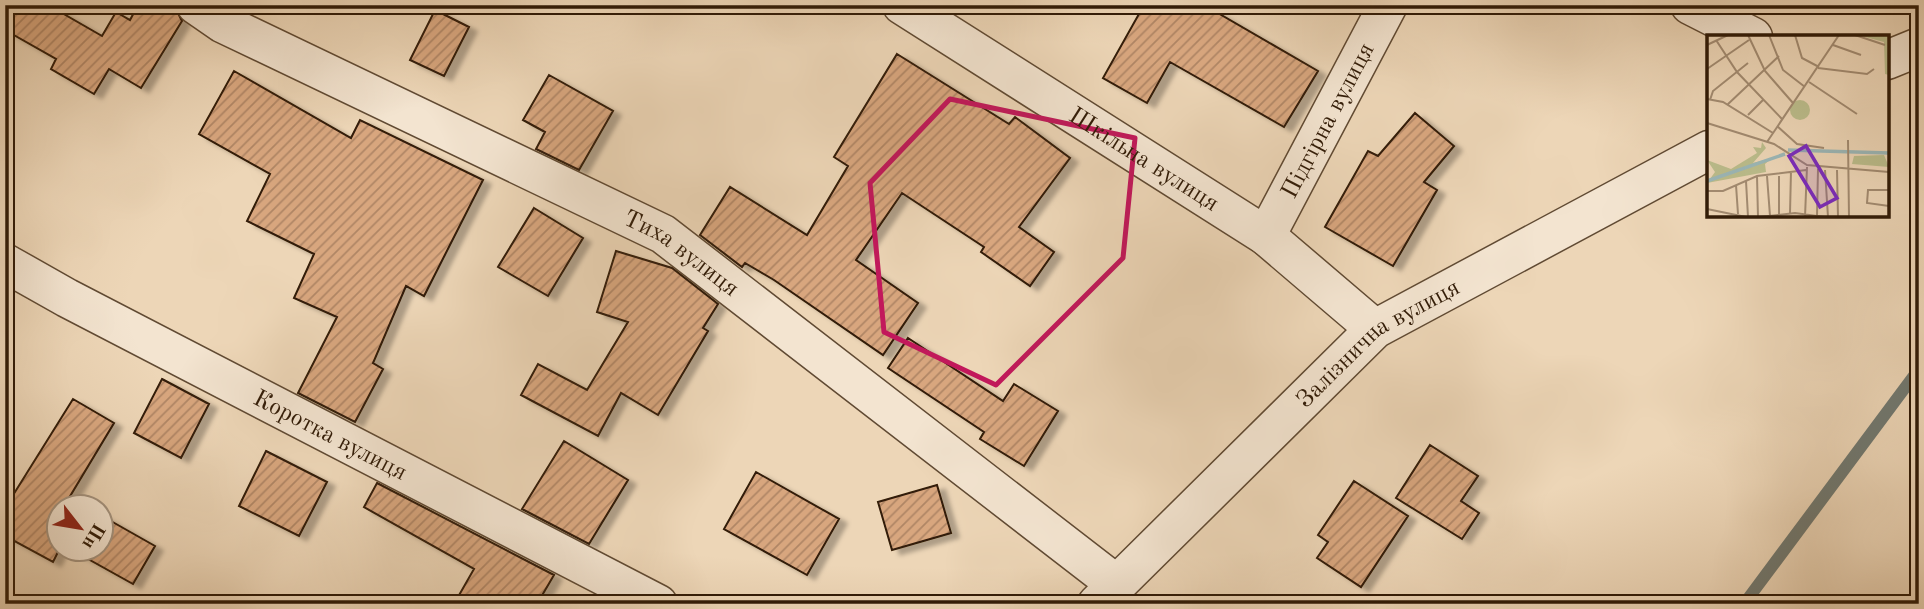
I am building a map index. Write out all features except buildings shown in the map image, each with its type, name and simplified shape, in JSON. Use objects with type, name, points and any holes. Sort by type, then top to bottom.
[{"type":"street","name":"Тиха вулиця","points":[[196,5],[222,23],[663,234],[1107,594]]},
{"type":"street","name":"Шкільна вулиця","points":[[902,5],[1266,236],[1375,329]]},
{"type":"street","name":"Підгірна вулиця","points":[[1266,236],[1388,5]]},
{"type":"street","points":[[1690,5],[1749,35]]},
{"type":"street","points":[[1889,59],[1919,47]]},
{"type":"street","name":"Залізнична вулиця","points":[[1107,594],[1375,329],[1707,151]]},
{"type":"street","name":"Коротка вулиця","points":[[5,263],[67,298],[658,604]]},
{"type":"highlighted area","points":[[950,99],[1135,138],[1123,258],[996,385],[884,332],[870,183]]},
{"type":"waterway","points":[[1744,604],[1919,369]]}]
